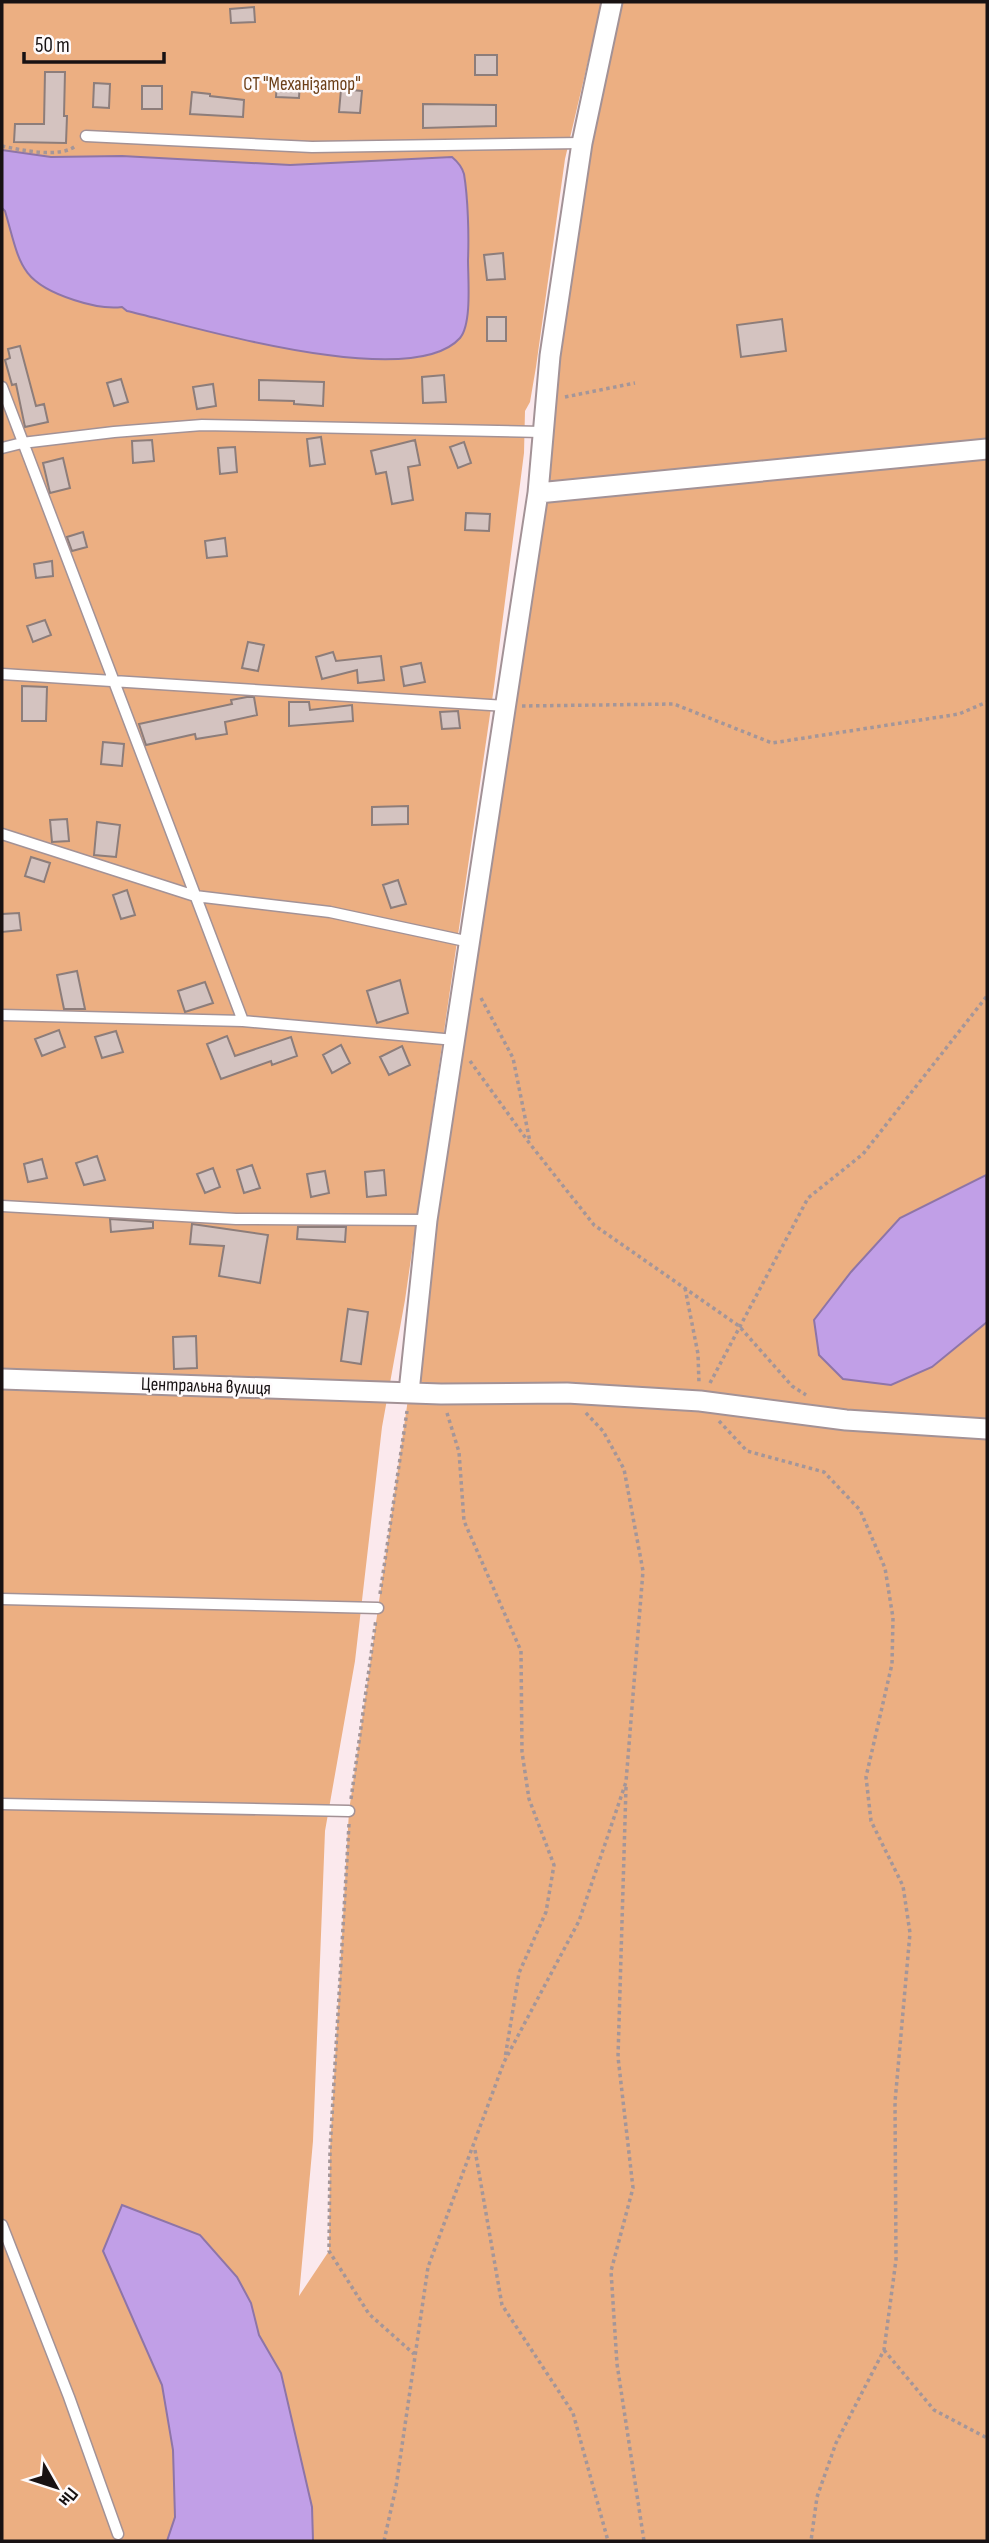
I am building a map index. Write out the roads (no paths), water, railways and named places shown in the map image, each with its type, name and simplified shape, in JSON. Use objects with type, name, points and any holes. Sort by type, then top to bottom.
[{"type":"street","points":[[410,1392],[427,1220],[538,493],[545,400],[582,143],[612,2]]},
{"type":"street","points":[[538,493],[987,449]]},
{"type":"street","name":"Центральна вулиця","points":[[2,1379],[441,1394],[567,1392],[700,1401],[846,1420],[987,1429]]},
{"type":"lane","points":[[86,136],[312,147],[582,143]]},
{"type":"lane","points":[[2,387],[243,1021]]},
{"type":"lane","points":[[2,448],[22,443],[114,432],[202,425],[542,432]]},
{"type":"lane","points":[[2,674],[506,706]]},
{"type":"lane","points":[[2,834],[195,895],[330,912],[470,942]]},
{"type":"lane","points":[[2,1015],[243,1021],[456,1041]]},
{"type":"lane","points":[[2,1206],[236,1219],[427,1220]]},
{"type":"lane","points":[[2,1599],[378,1608]]},
{"type":"lane","points":[[2,1804],[349,1811]]},
{"type":"lane","points":[[2,2225],[69,2397],[117,2534]]},
{"type":"park label","name":"СТ \"Механізатор\"","points":[[302,83]]}]
